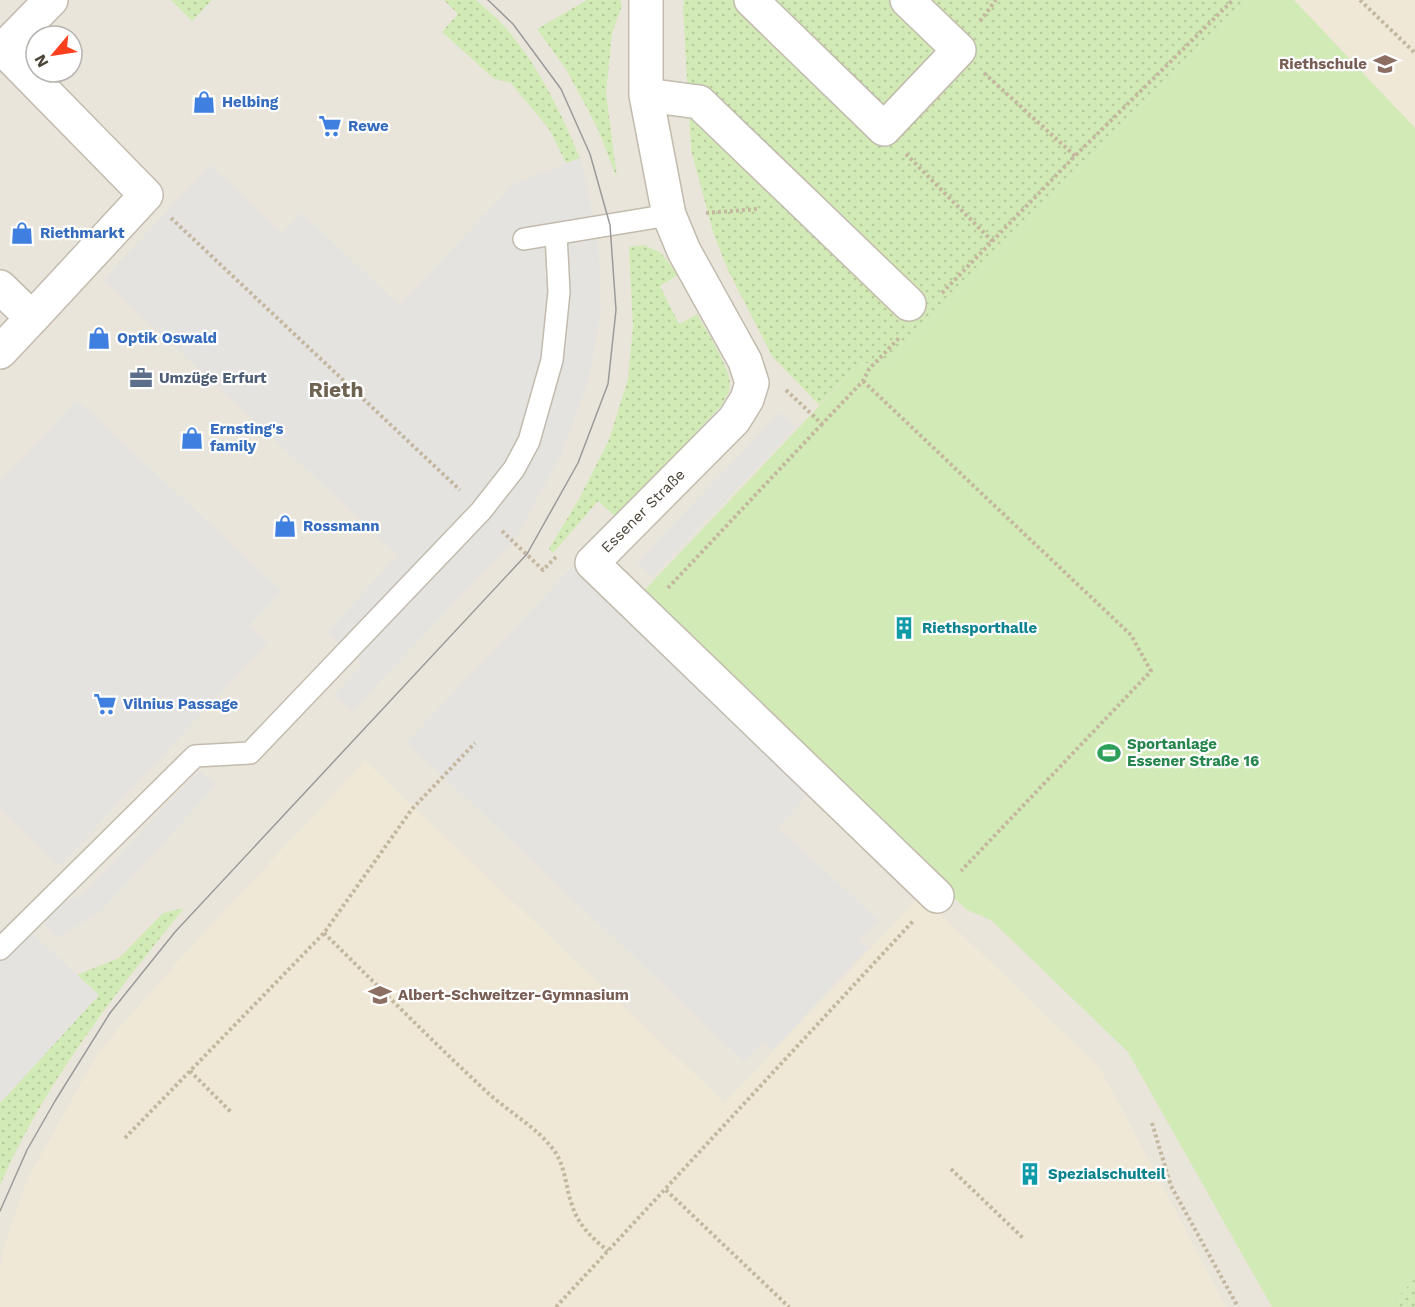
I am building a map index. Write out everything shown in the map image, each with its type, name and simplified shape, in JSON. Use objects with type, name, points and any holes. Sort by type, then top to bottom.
[{"type":"street","points":[[0,352],[146,195],[2,51],[51,0]]},
{"type":"street","points":[[646,0],[646,95],[669,215],[684,251],[745,361],[752,383],[747,399]]},
{"type":"street","points":[[751,0],[885,129],[959,50],[907,0]]},
{"type":"street","points":[[646,95],[699,102],[917,311]]},
{"type":"street","points":[[0,287],[32,318]]},
{"type":"street","name":"Essener Straße","points":[[747,399],[734,420],[592,563],[937,896]]},
{"type":"lane","points":[[524,239],[669,215]]},
{"type":"lane","points":[[0,949],[195,756],[250,753],[482,511],[514,469],[529,441],[552,360],[559,292],[556,234]]},
{"type":"path","points":[[645,614],[863,381],[869,369],[917,311],[992,241],[1233,0]]},
{"type":"path","points":[[1360,0],[1415,53]]},
{"type":"path","points":[[959,50],[1075,156]]},
{"type":"path","points":[[885,129],[896,144],[992,241]]},
{"type":"path","points":[[146,195],[543,570],[559,554]]},
{"type":"path","points":[[669,215],[772,209],[812,210]]},
{"type":"path","points":[[556,1307],[937,896],[1151,671],[1131,635],[863,381]]},
{"type":"path","points":[[747,399],[763,388],[780,384],[822,424]]},
{"type":"path","points":[[125,1138],[324,933],[412,809],[475,743]]},
{"type":"path","points":[[324,933],[489,1094],[534,1130],[553,1149],[563,1166],[577,1219],[608,1252]]},
{"type":"path","points":[[190,1071],[232,1113]]},
{"type":"path","points":[[1152,1123],[1171,1186],[1238,1307]]},
{"type":"path","points":[[951,1169],[1024,1239]]},
{"type":"path","points":[[666,1190],[789,1307]]},
{"type":"shaded area","points":[[0,0],[1415,0],[1415,1278],[1389,1307],[0,1307]]},
{"type":"shaded area","name":"Riethschule","points":[[1294,0],[1415,0],[1415,128]]},
{"type":"shaded area","points":[[580,158],[598,235],[601,310],[589,379],[561,455],[516,538],[352,711],[334,695],[363,664],[327,632],[398,555],[103,280],[210,165],[282,233],[302,213],[399,305],[514,184]]},
{"type":"shaded area","name":"Vilnius Passage","points":[[77,400],[282,591],[250,625],[268,642],[60,866],[0,809],[0,482]]},
{"type":"shaded area","points":[[781,412],[796,427],[652,577],[637,562]]},
{"type":"shaded area","points":[[573,566],[810,793],[778,827],[878,920],[859,940],[868,948],[772,1050],[763,1041],[744,1061],[407,742]]},
{"type":"shaded area","name":"Albert-Schweitzer-Gymnasium","points":[[365,761],[725,1103],[921,895],[1100,1068],[1226,1307],[0,1307],[0,1269],[4,1246],[28,1178],[99,1051],[198,939]]},
{"type":"shaded area","points":[[199,770],[216,785],[100,912],[57,938],[42,922],[61,901],[81,896]]},
{"type":"shaded area","points":[[13,916],[99,995],[0,1103],[0,930]]},
{"type":"green space","points":[[171,0],[212,0],[192,21]]},
{"type":"green space","points":[[444,0],[476,0],[516,40],[547,88],[580,158],[566,163],[549,129],[511,83],[493,78],[442,32],[458,14]]},
{"type":"green space","points":[[587,0],[620,0],[622,6],[612,33],[606,93],[617,178],[597,127],[566,69],[537,29]]},
{"type":"green space","points":[[684,0],[1246,0],[890,362],[859,364],[819,405],[772,356],[728,270],[714,235],[691,150]]},
{"type":"green space","name":"Sportanlage Essener Straße 16","points":[[1246,0],[1294,0],[1415,128],[1415,1278],[1389,1307],[1272,1307],[1128,1052],[991,920],[967,910],[639,596],[859,364],[890,362]]},
{"type":"green space","points":[[644,245],[661,253],[678,275],[660,286],[679,324],[697,314],[726,369],[730,384],[729,390],[721,406],[616,517],[598,501],[553,553],[549,549],[579,499],[609,440],[628,379],[633,327],[629,247]]},
{"type":"green space","points":[[184,908],[83,1040],[38,1110],[0,1185],[0,1103],[99,995],[77,975],[119,958],[163,913]]},
{"type":"green space","points":[[1415,1278],[1415,1307],[1389,1307]]},
{"type":"tram line","points":[[0,1211],[27,1150],[110,1013],[175,932],[527,554],[578,463],[608,384],[616,310],[610,225],[590,154],[561,89],[513,24],[488,0]]},
{"type":"place","name":"Riethschule","points":[[1385,64]]},
{"type":"place","name":"Helbing","points":[[204,102]]},
{"type":"place","name":"Rewe","points":[[330,126]]},
{"type":"place","name":"Riethmarkt","points":[[22,233]]},
{"type":"place","name":"Optik Oswald","points":[[99,338]]},
{"type":"place","name":"Umzüge Erfurt","points":[[141,378]]},
{"type":"place","name":"Ernsting's family","points":[[192,438]]},
{"type":"place","name":"Rossmann","points":[[285,526]]},
{"type":"place","name":"Riethsporthalle","points":[[904,628]]},
{"type":"place","name":"Vilnius Passage","points":[[105,704]]},
{"type":"place","name":"Sportanlage Essener Straße 16","points":[[1109,753]]},
{"type":"place","name":"Albert-Schweitzer-Gymnasium","points":[[380,995]]},
{"type":"place","name":"Spezialschulteil","points":[[1030,1174]]},
{"type":"district","name":"Rieth","points":[[336,389]]}]
